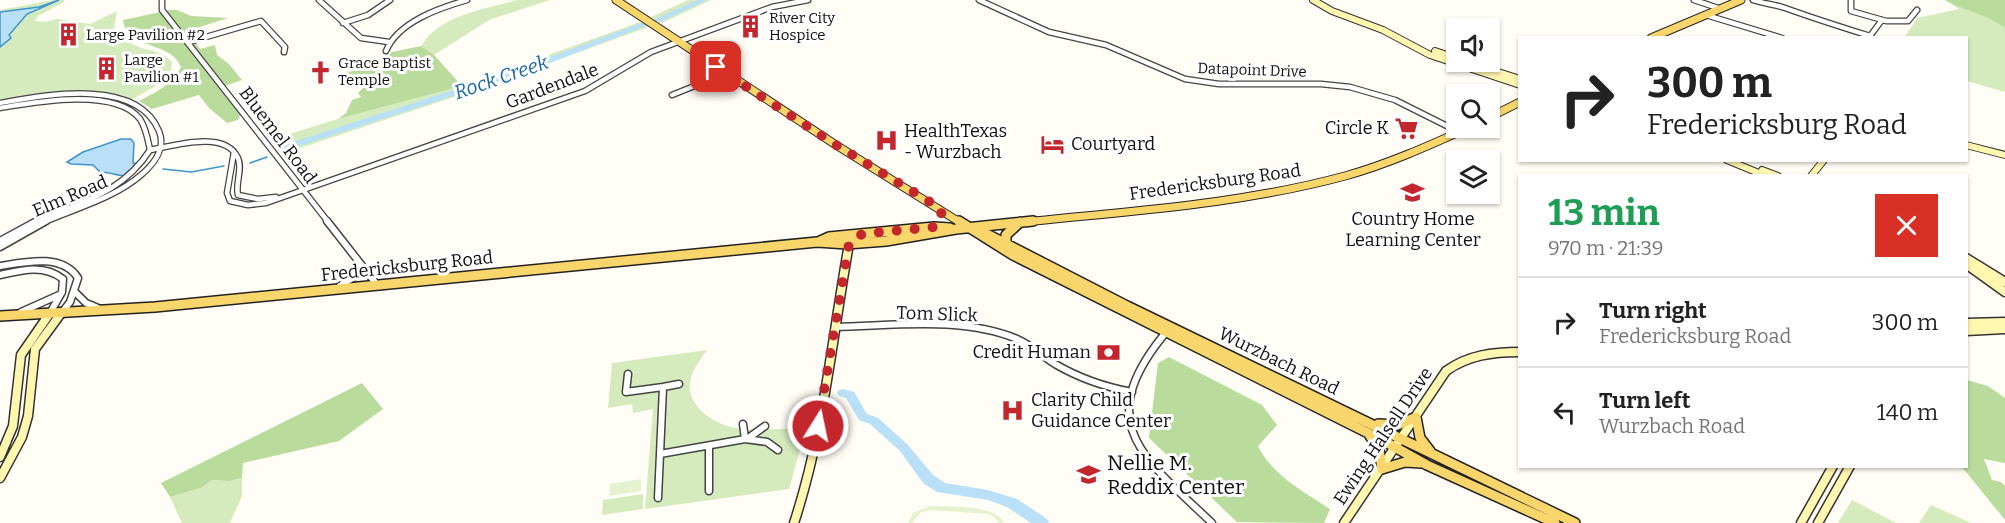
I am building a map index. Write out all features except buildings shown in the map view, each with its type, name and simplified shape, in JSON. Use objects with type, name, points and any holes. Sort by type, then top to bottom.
[{"type":"main road","name":"Wurzbach Road","points":[[616,0],[836,145],[1006,251],[1055,278],[1365,426],[1399,444],[1427,465],[1555,523]]},
{"type":"main road","points":[[1664,35],[1741,0]]},
{"type":"main road","points":[[1500,112],[1518,103]]},
{"type":"main road","name":"Fredericksburg Road","points":[[5,316],[332,291],[818,242],[831,245],[849,244],[938,234],[970,227],[1226,201],[1288,190],[1390,163],[1446,138]]},
{"type":"main road","points":[[934,227],[942,216],[940,208]]},
{"type":"main road","points":[[1006,243],[1006,235],[1020,222]]},
{"type":"main road","name":"Fredericksburg Road","points":[[818,242],[829,237],[934,227],[956,229]]},
{"type":"main road","name":"Wurzbach Road","points":[[970,227],[1006,243],[1168,330]]},
{"type":"main road","points":[[849,244],[862,234]]},
{"type":"main road","points":[[1365,426],[1391,426],[1416,417],[1420,438],[1433,454]]},
{"type":"main road","points":[[1365,426],[1378,447],[1382,469],[1409,462],[1427,465]]},
{"type":"main road","name":"Wurzbach Road","points":[[1399,444],[1433,454],[1575,523]]},
{"type":"street","name":"Bluemel Road","points":[[162,0],[162,9],[378,286]]},
{"type":"street","points":[[320,1],[331,0]]},
{"type":"street","points":[[343,23],[368,15],[390,0]]},
{"type":"street","points":[[386,51],[389,42],[430,13],[467,0]]},
{"type":"street","name":"Gardendale","points":[[281,197],[585,91],[606,81],[637,58],[678,41],[782,4],[808,0]]},
{"type":"street","name":"Datapoint Drive","points":[[979,0],[1048,32],[1106,45],[1185,79],[1219,84],[1321,84],[1350,87],[1395,100],[1446,126]]},
{"type":"street","points":[[1313,0],[1332,11],[1446,55]]},
{"type":"street","points":[[1694,0],[1721,9]]},
{"type":"street","points":[[1753,0],[1765,5],[1783,7],[1796,14],[1870,36],[1882,20]]},
{"type":"street","points":[[320,1],[364,39],[389,42]]},
{"type":"street","points":[[1851,1],[1851,11],[1882,20],[1908,21],[1917,10]]},
{"type":"street","points":[[1707,14],[1775,36]]},
{"type":"street","points":[[189,42],[261,21],[285,47],[284,52]]},
{"type":"street","points":[[1383,30],[1409,48],[1426,56],[1518,83]]},
{"type":"street","points":[[1488,72],[1518,83]]},
{"type":"street","points":[[1491,72],[1518,83]]},
{"type":"street","points":[[672,95],[726,73]]},
{"type":"street","points":[[0,103],[30,98],[77,95],[109,96],[134,102],[149,112],[156,121],[160,128],[162,148]]},
{"type":"street","points":[[0,108],[62,100],[95,101],[123,106],[142,121],[150,150],[208,141],[226,144],[234,152],[239,169],[236,188],[238,195],[258,199],[281,197]]},
{"type":"street","points":[[1968,146],[2005,155]]},
{"type":"street","name":"Elm Road","points":[[0,247],[34,226],[120,190],[153,163],[162,148]]},
{"type":"street","name":"Elm Road","points":[[0,241],[25,226],[119,184],[143,162],[150,150]]},
{"type":"street","points":[[234,152],[227,193],[230,201],[244,205],[257,205],[269,203],[281,197]]},
{"type":"street","points":[[1731,162],[1761,174]]},
{"type":"street","points":[[1743,162],[1773,174]]},
{"type":"street","points":[[1813,174],[1822,162]]},
{"type":"street","points":[[794,523],[807,482],[849,244]]},
{"type":"street","points":[[1968,259],[2005,282]]},
{"type":"street","points":[[0,266],[30,262],[58,263],[76,272],[78,278],[74,291],[62,312],[35,349],[28,410],[22,437],[0,478]]},
{"type":"street","points":[[1968,265],[2005,292]]},
{"type":"street","points":[[332,291],[352,280],[361,266]]},
{"type":"street","points":[[0,275],[24,270],[48,270],[63,279],[61,294],[21,356],[13,426],[0,457]]},
{"type":"street","points":[[74,291],[86,303],[103,310]]},
{"type":"street","points":[[5,316],[37,306],[61,294]]},
{"type":"street","points":[[1968,323],[2005,322]]},
{"type":"street","name":"Tom Slick","points":[[835,327],[955,327],[991,331],[1016,339],[1063,369],[1089,380],[1132,392]]},
{"type":"street","points":[[1968,332],[2005,329]]},
{"type":"street","points":[[1168,330],[1145,358],[1137,372],[1132,392],[1129,425],[1136,445],[1152,465],[1212,523]]},
{"type":"street","name":"Ewing Halsell Drive","points":[[1344,523],[1399,444],[1439,379],[1456,364],[1484,354],[1518,352]]},
{"type":"street","points":[[18,372],[32,368]]},
{"type":"street","points":[[628,374],[626,392],[679,384]]},
{"type":"street","points":[[658,498],[663,387]]},
{"type":"street","points":[[743,424],[745,439]]},
{"type":"street","points":[[745,439],[765,426]]},
{"type":"street","points":[[660,454],[745,439],[767,442],[778,450]]},
{"type":"street","points":[[709,447],[709,491]]},
{"type":"street","points":[[1801,523],[1832,468]]},
{"type":"street","points":[[1818,523],[1849,468]]},
{"type":"green space","points":[[64,0],[64,2],[38,16],[35,21],[45,22],[57,19],[90,24],[117,11],[114,29],[121,37],[137,46],[167,57],[172,62],[171,71],[164,81],[133,99],[97,93],[0,101],[0,10]]},
{"type":"green space","points":[[517,0],[550,0],[489,20],[434,55],[421,46],[429,35],[451,20],[477,10]]},
{"type":"green space","points":[[688,0],[711,0],[662,23],[651,17]]},
{"type":"green space","points":[[1945,0],[1969,0],[2005,22],[2005,92],[1968,81],[1968,36],[1905,36],[1917,18],[1959,9]]},
{"type":"green space","points":[[1945,0],[2005,0],[2005,28],[1992,20]]},
{"type":"green space","points":[[177,10],[191,16],[228,18],[187,31],[200,49],[215,45],[217,55],[229,64],[242,80],[222,87],[241,113],[238,120],[227,123],[209,108],[199,95],[152,109],[139,101],[168,83],[181,67],[169,53],[132,36],[126,30],[123,20]]},
{"type":"green space","points":[[640,22],[648,27],[472,91],[285,153],[273,139],[462,86]]},
{"type":"green space","points":[[421,46],[434,55],[462,86],[338,119],[346,113],[352,100],[361,97],[358,93],[366,85],[339,84],[346,77],[346,72],[368,69],[384,61],[392,52]]},
{"type":"green space","points":[[707,350],[692,374],[690,383],[692,399],[702,412],[716,422],[739,428],[758,430],[806,428],[789,489],[645,509],[653,409],[633,413],[632,404],[608,408],[612,363]]},
{"type":"green space","points":[[1169,357],[1262,405],[1277,425],[1258,446],[1280,474],[1330,509],[1324,523],[1237,522],[1149,438],[1158,363]]},
{"type":"green space","points":[[1968,380],[1988,386],[2005,398],[2005,463],[1984,459],[1992,480],[2001,482],[2005,486],[2005,520],[1963,468],[1968,468]]},
{"type":"green space","points":[[362,383],[383,409],[339,441],[243,463],[242,478],[229,481],[212,480],[201,488],[170,497],[161,483]]},
{"type":"green space","points":[[242,478],[242,496],[230,523],[182,523],[170,497],[201,488],[212,480],[229,481]]},
{"type":"green space","points":[[641,479],[641,491],[609,496],[610,484]]},
{"type":"green space","points":[[643,494],[643,509],[602,515],[603,500]]},
{"type":"green space","points":[[1852,500],[1896,523],[1838,523]]},
{"type":"green space","points":[[1931,505],[1971,523],[1919,523]]},
{"type":"green space","points":[[930,506],[959,507],[991,512],[1004,523],[999,523],[988,514],[932,510],[921,512],[912,523],[908,523],[913,513]]},
{"type":"water","points":[[59,0],[27,14],[9,35],[11,38],[0,47],[0,12],[39,7]]},
{"type":"water","points":[[121,139],[131,139],[134,143],[133,163],[139,164],[127,176],[100,172],[93,165],[67,162],[83,152]]},
{"type":"waterway","name":"Rock Creek","points":[[657,20],[703,0]]},
{"type":"waterway","name":"Rock Creek","points":[[287,147],[518,72],[644,25]]},
{"type":"waterway","name":"Rock Creek","points":[[250,163],[267,157]]},
{"type":"waterway","name":"Rock Creek","points":[[163,169],[191,172],[224,166]]},
{"type":"waterway","points":[[843,393],[850,395],[863,417],[874,421],[904,448],[928,479],[942,488],[988,495],[1012,503],[1042,523]]},
{"type":"place","name":"River City Hospice","points":[[751,27]]},
{"type":"place","name":"Large Pavilion #2","points":[[68,35]]},
{"type":"place","name":"Large Pavilion #1","points":[[106,69]]},
{"type":"place","name":"Grace Baptist Temple","points":[[320,72]]},
{"type":"place","name":"Circle K","points":[[1407,128]]},
{"type":"place","name":"HealthTexas - Wurzbach","points":[[886,141]]},
{"type":"place","name":"Courtyard","points":[[1053,144]]},
{"type":"place","name":"Country Home Learning Center","points":[[1413,193]]},
{"type":"place","name":"Credit Human","points":[[1109,352]]},
{"type":"place","name":"Clarity Child Guidance Center","points":[[1013,410]]},
{"type":"place","name":"Nellie M. Reddix Center","points":[[1089,475]]},
{"type":"route","points":[[716,67],[836,145],[940,208],[942,216],[934,227],[862,234],[849,244],[818,426]]}]
